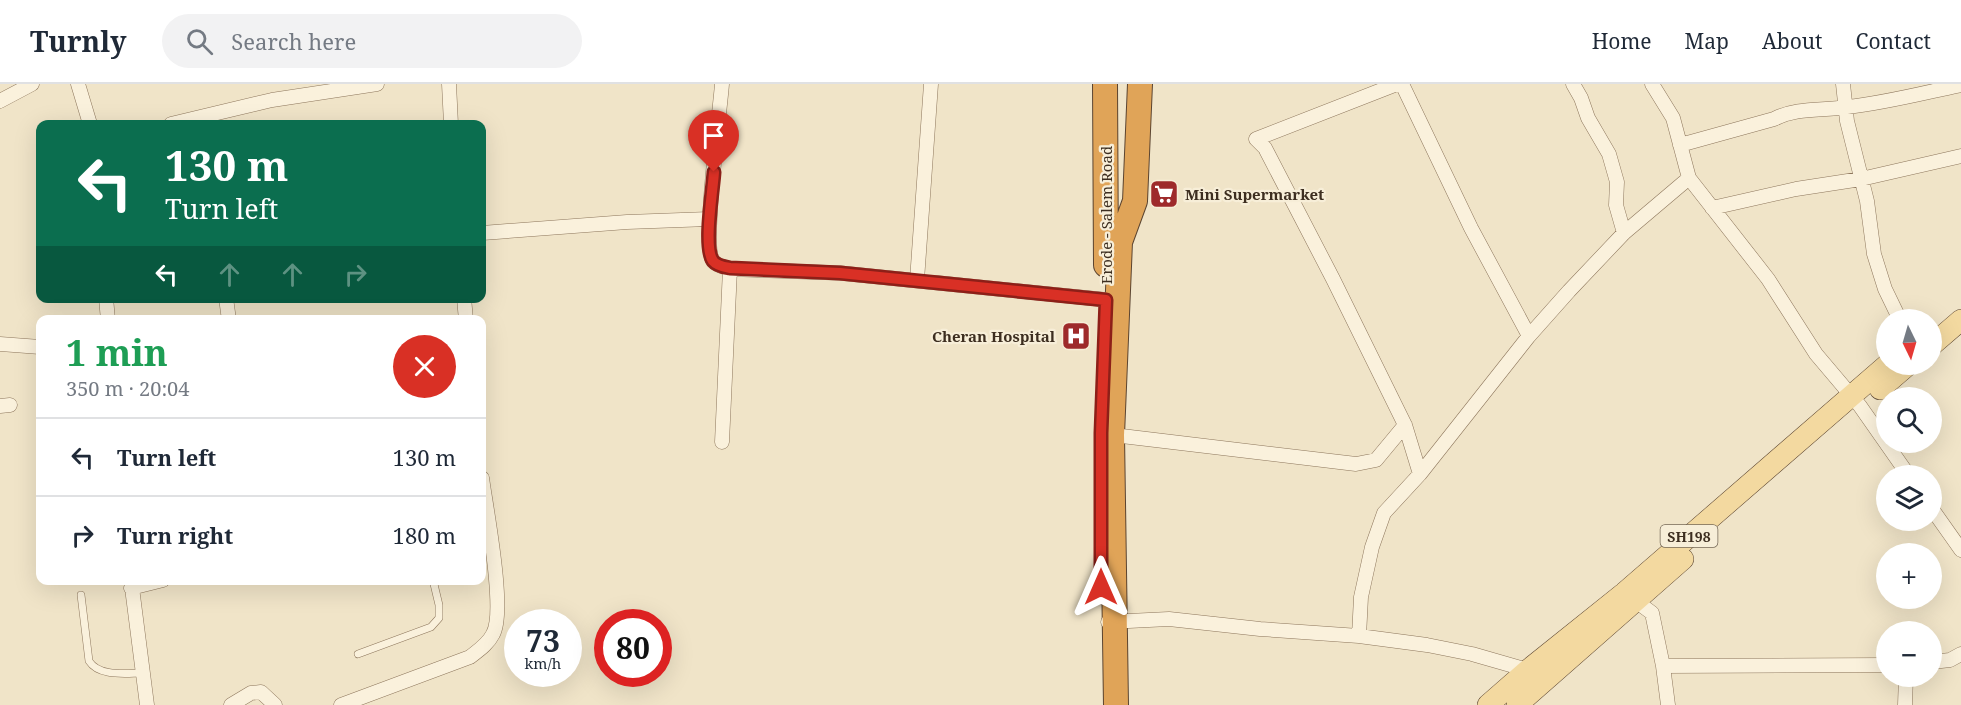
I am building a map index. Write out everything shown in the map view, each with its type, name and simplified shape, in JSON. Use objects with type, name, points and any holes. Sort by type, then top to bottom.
[{"type":"highway","name":"Erode - Salem Road","points":[[1104,705],[1108,622],[1107,434],[1112,301],[1105,84]]},
{"type":"highway","points":[[1120,242],[1124,84]]},
{"type":"highway","name":"Erode - Salem Road","points":[[1112,301],[1120,242],[1135,201],[1140,84]]},
{"type":"highway","name":"Erode - Salem Road","points":[[1108,622],[1116,705]]},
{"type":"main road","points":[[1942,319],[1961,303]]},
{"type":"main road","points":[[1942,336],[1961,320]]},
{"type":"main road","name":"SH198","points":[[1856,401],[1878,375]]},
{"type":"main road","name":"SH198","points":[[1488,705],[1535,677],[1856,401],[1893,375]]},
{"type":"main road","name":"SH198","points":[[1517,705],[1535,677]]},
{"type":"street","points":[[0,101],[32,84]]},
{"type":"street","points":[[78,84],[89,120]]},
{"type":"street","points":[[208,120],[272,100],[377,84]]},
{"type":"street","points":[[449,84],[451,120]]},
{"type":"street","points":[[722,84],[709,245],[713,261],[718,265],[730,268],[840,273],[917,280],[1112,301]]},
{"type":"street","points":[[917,280],[931,84]]},
{"type":"street","points":[[1397,84],[1256,139],[1264,148],[1333,279],[1405,425],[1420,474]]},
{"type":"street","points":[[1402,84],[1471,228],[1529,336]]},
{"type":"street","points":[[1573,84],[1588,118],[1609,154],[1617,182],[1616,205],[1624,233]]},
{"type":"street","points":[[1652,84],[1673,118],[1689,178],[1768,279],[1816,354],[1856,401],[1901,465]]},
{"type":"street","points":[[1843,84],[1847,121],[1867,201],[1874,254],[1885,290],[1894,309]]},
{"type":"street","points":[[1680,145],[1774,119],[1786,113],[1812,108],[1846,108],[1961,85]]},
{"type":"street","points":[[1712,208],[1796,189],[1861,179],[1961,156]]},
{"type":"street","points":[[1359,636],[1361,597],[1372,547],[1384,513],[1420,474],[1529,336],[1624,233],[1689,178]]},
{"type":"street","points":[[486,233],[627,222],[710,219]]},
{"type":"street","points":[[722,442],[730,268]]},
{"type":"street","points":[[0,344],[36,346]]},
{"type":"street","points":[[1107,434],[1356,465],[1376,460],[1385,452],[1405,425]]},
{"type":"street","points":[[1942,522],[1961,550]]},
{"type":"street","points":[[341,705],[470,657],[485,645],[494,633],[497,615],[494,563],[486,526]]},
{"type":"street","points":[[131,585],[147,705]]},
{"type":"street","points":[[1630,597],[1652,613],[1668,705]]},
{"type":"street","points":[[1108,622],[1169,619],[1260,629],[1359,636],[1427,645],[1472,654],[1535,677]]},
{"type":"street","points":[[1942,661],[1950,660],[1961,654]]},
{"type":"street","points":[[1663,666],[1876,665]]},
{"type":"street","points":[[1905,705],[1906,687]]},
{"type":"street","points":[[231,705],[251,693],[261,692],[275,705]]},
{"type":"lane","points":[[358,654],[431,627],[439,618],[439,605],[434,585]]},
{"type":"lane","points":[[81,595],[89,661],[93,668],[102,671],[142,673]]},
{"type":"place","name":"Mini Supermarket","points":[[1164,194]]},
{"type":"place","name":"Cheran Hospital","points":[[1076,336]]},
{"type":"route","points":[[714,172],[709,245],[713,261],[718,265],[730,268],[840,273],[1106,300],[1101,433],[1101,587]]}]
